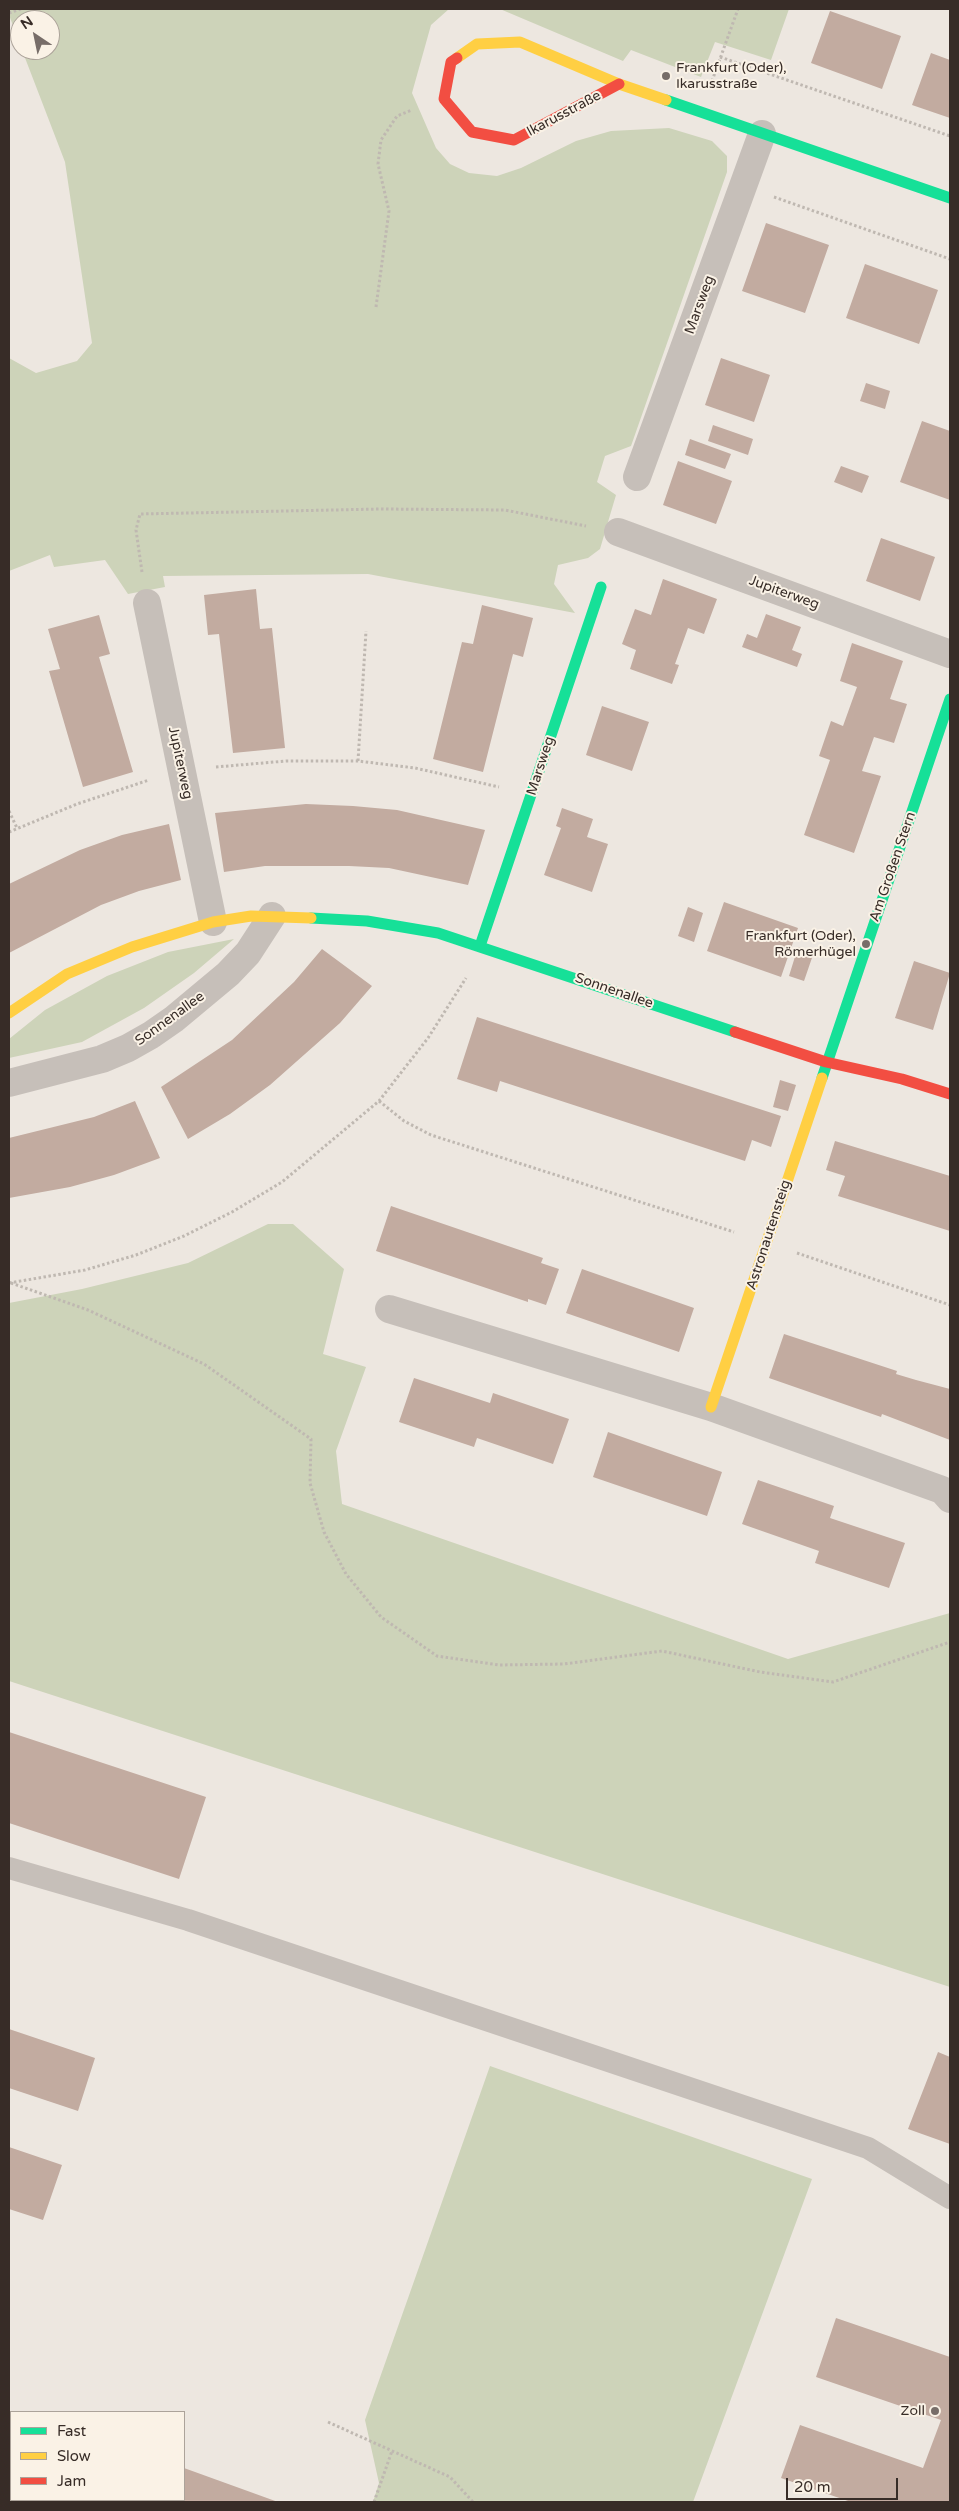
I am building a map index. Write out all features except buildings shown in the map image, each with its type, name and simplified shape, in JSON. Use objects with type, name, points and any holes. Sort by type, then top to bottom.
[{"type":"street","name":"Ikarusstraße","points":[[619,84],[514,140],[472,132],[444,99],[451,62],[477,44],[520,42],[619,84],[950,198]]},
{"type":"street","name":"Marsweg","points":[[637,477],[762,134]]},
{"type":"street","name":"Jupiterweg","points":[[618,532],[950,654]]},
{"type":"street","name":"Marsweg","points":[[480,946],[601,587]]},
{"type":"street","name":"Jupiterweg","points":[[147,603],[213,922]]},
{"type":"street","name":"Am Großen Stern","points":[[826,1062],[950,699]]},
{"type":"street","name":"Sonnenallee","points":[[9,1013],[67,974],[132,947],[213,922],[250,916],[323,917],[396,925],[438,933],[826,1062],[902,1079],[950,1094]]},
{"type":"street","name":"Sonnenallee","points":[[9,1083],[102,1059],[128,1048],[151,1035],[174,1019],[228,974],[248,953],[272,916]]},
{"type":"street","name":"Astronautensteig","points":[[711,1407],[826,1062]]},
{"type":"street","points":[[389,1309],[711,1407],[942,1490],[950,1499]]},
{"type":"lane","points":[[9,1868],[188,1920],[868,2148],[950,2198]]},
{"type":"path","points":[[9,13],[21,9]]},
{"type":"path","points":[[701,112],[738,9]]},
{"type":"path","points":[[720,57],[950,136]]},
{"type":"path","points":[[376,307],[389,212],[378,164],[381,140],[397,116],[444,99]]},
{"type":"path","points":[[743,186],[950,259]]},
{"type":"path","points":[[147,603],[136,530],[140,514],[381,508],[505,510],[618,532]]},
{"type":"path","points":[[358,761],[366,631]]},
{"type":"path","points":[[9,832],[134,784],[181,771],[231,764],[286,761],[358,761],[415,768],[471,779],[531,796]]},
{"type":"path","points":[[9,812],[17,828]]},
{"type":"path","points":[[10,1283],[85,1270],[136,1254],[184,1236],[232,1212],[282,1182],[379,1101],[428,1038],[463,984],[480,946]]},
{"type":"path","points":[[379,1101],[404,1121],[431,1135],[766,1243],[950,1305]]},
{"type":"path","points":[[10,1283],[88,1310],[204,1364],[312,1439],[310,1484],[324,1532],[346,1574],[381,1617],[437,1656],[499,1665],[564,1664],[662,1650],[760,1672],[833,1682],[950,1642]]},
{"type":"path","points":[[328,2422],[450,2477],[473,2502]]},
{"type":"path","points":[[374,2502],[392,2451]]},
{"type":"green space","points":[[9,9],[449,9],[431,25],[412,93],[436,148],[450,164],[469,173],[497,176],[521,168],[576,141],[611,131],[669,128],[712,141],[727,156],[727,172],[631,446],[605,456],[597,482],[616,495],[600,549],[588,558],[558,565],[554,584],[575,613],[368,574],[163,576],[165,587],[128,594],[105,560],[54,567],[50,555],[9,571],[9,358],[36,373],[77,361],[92,343],[65,162],[26,60],[60,60],[60,10],[10,10],[10,18]]},
{"type":"green space","points":[[500,9],[789,9],[771,60],[715,42],[701,77],[631,50],[623,61]]},
{"type":"green space","points":[[234,939],[194,973],[144,1008],[82,1042],[9,1058],[9,1039],[45,1010],[107,976],[168,952]]},
{"type":"green space","points":[[268,1224],[293,1224],[344,1269],[323,1354],[366,1367],[336,1451],[342,1504],[788,1659],[950,1613],[950,1987],[9,1681],[9,1303],[82,1289],[188,1263]]},
{"type":"green space","points":[[490,2066],[812,2179],[693,2502],[373,2502],[379,2483],[365,2420]]},
{"type":"traffic: fast","points":[[666,100],[950,198]]},
{"type":"traffic: fast","points":[[480,946],[601,587]]},
{"type":"traffic: fast","points":[[822,1078],[950,699]]},
{"type":"traffic: fast","points":[[311,918],[367,921],[438,933],[735,1032]]},
{"type":"traffic: slow","points":[[457,58],[477,44],[520,42],[619,84],[666,100]]},
{"type":"traffic: slow","points":[[9,1013],[67,974],[132,947],[213,922],[251,916],[311,918]]},
{"type":"traffic: slow","points":[[711,1407],[822,1078]]},
{"type":"traffic: jam","points":[[457,58],[451,62],[444,99],[472,132],[514,140],[619,84]]},
{"type":"traffic: jam","points":[[735,1032],[826,1062],[902,1079],[950,1094]]},
{"type":"place","name":"Frankfurt (Oder), Ikarusstraße","points":[[666,76]]},
{"type":"place","name":"Frankfurt (Oder), Römerhügel","points":[[866,944]]},
{"type":"place","name":"Zoll","points":[[935,2411]]}]
